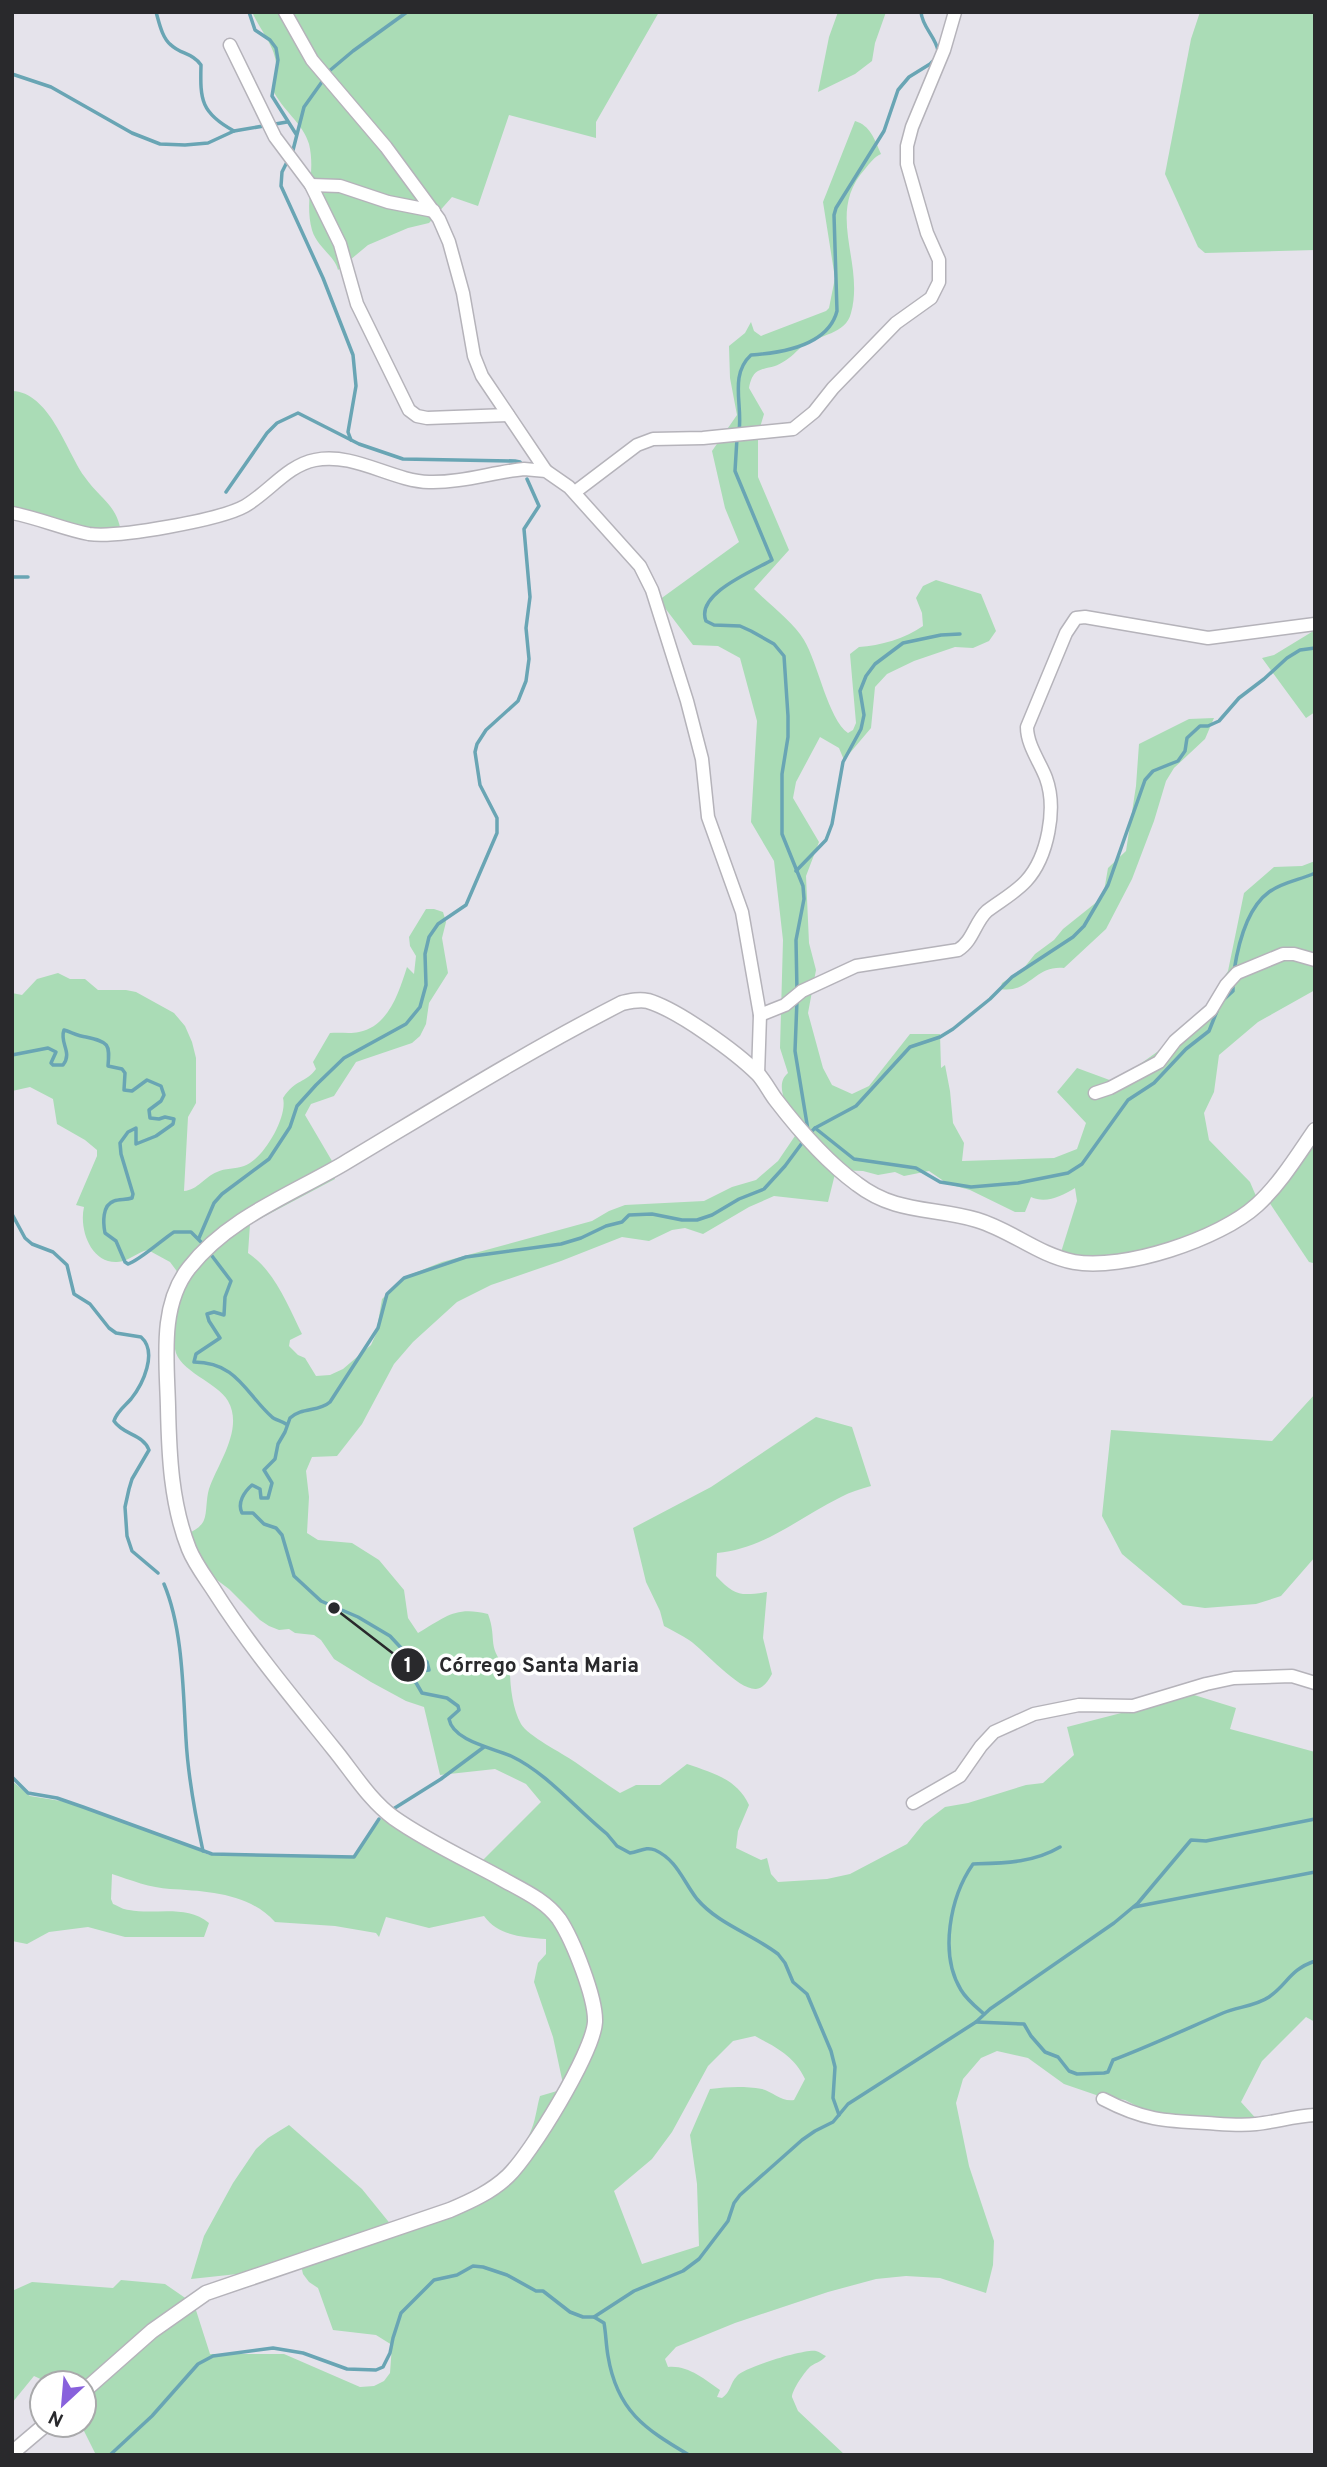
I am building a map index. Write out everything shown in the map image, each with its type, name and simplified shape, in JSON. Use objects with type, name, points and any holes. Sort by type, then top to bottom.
[{"type":"street","points":[[285,12],[312,60],[386,147],[434,211],[449,242],[463,293],[474,356],[482,376],[546,471],[575,492],[640,566],[652,590],[702,759],[708,817],[741,912],[760,1015],[758,1075]]},
{"type":"street","points":[[575,492],[637,445],[653,439],[703,438],[793,429],[814,412],[833,388],[896,323],[931,298],[940,282],[940,268],[927,233],[908,164],[907,146],[912,127],[944,50],[955,12]]},
{"type":"street","points":[[230,45],[275,136],[311,185],[340,244],[357,304],[409,410],[417,416],[427,418],[508,415]]},
{"type":"street","points":[[311,185],[341,186],[388,202],[434,211]]},
{"type":"street","points":[[12,513],[86,533],[112,535],[134,532],[227,514],[246,506],[301,464],[317,459],[340,460],[430,482],[524,469],[546,471]]},
{"type":"street","points":[[760,1015],[785,1005],[802,991],[856,966],[958,950],[966,943],[984,914],[1029,878],[1050,831],[1051,811],[1047,782],[1028,738],[1027,727],[1066,633],[1076,618],[1085,617],[1208,638],[1315,624]]},
{"type":"street","points":[[1095,1093],[1111,1088],[1159,1062],[1175,1041],[1211,1010],[1232,978],[1242,970],[1289,953],[1315,960]]},
{"type":"street","points":[[98,2379],[152,2331],[206,2293],[450,2210],[498,2184],[517,2165],[559,2102],[587,2052],[595,2027],[593,1999],[566,1931],[557,1917],[528,1893],[414,1831],[378,1804],[244,1637],[190,1554],[173,1485],[169,1436],[168,1322],[177,1289],[187,1270],[207,1249],[222,1235],[273,1200],[337,1167],[548,1041],[622,1003],[635,1000],[648,1001],[684,1018],[758,1075],[776,1100],[843,1174],[875,1198],[912,1209],[978,1220],[1047,1254],[1072,1261],[1095,1263],[1131,1259],[1170,1250],[1229,1226],[1247,1214],[1270,1192],[1315,1130]]},
{"type":"street","points":[[912,1803],[960,1776],[994,1732],[1034,1714],[1093,1704],[1133,1706],[1234,1678],[1292,1676],[1315,1683]]},
{"type":"street","points":[[1103,2099],[1148,2119],[1178,2123],[1256,2124],[1315,2115]]},
{"type":"street","points":[[12,2453],[28,2439]]},
{"type":"green space","points":[[252,12],[659,12],[596,122],[596,138],[509,115],[478,206],[452,197],[429,223],[408,228],[368,245],[338,270],[312,230],[309,209],[309,144],[273,90],[276,78],[275,58]]},
{"type":"green space","points":[[838,12],[886,12],[872,61],[855,74],[818,92],[829,37]]},
{"type":"green space","points":[[1200,12],[1315,12],[1315,250],[1205,253],[1198,247],[1165,174],[1191,39]]},
{"type":"green space","points":[[855,121],[865,126],[881,154],[870,162],[853,186],[848,203],[848,239],[854,294],[851,313],[838,330],[804,345],[783,362],[757,371],[749,388],[764,414],[758,434],[758,477],[789,550],[754,589],[788,620],[804,640],[835,716],[848,733],[856,723],[850,654],[859,647],[892,641],[923,626],[922,613],[916,598],[923,586],[936,580],[981,594],[996,631],[989,641],[973,648],[955,647],[914,661],[887,674],[875,687],[871,728],[844,760],[839,748],[820,737],[796,782],[793,798],[819,842],[806,876],[809,943],[816,970],[808,1013],[823,1068],[832,1085],[852,1094],[869,1086],[910,1034],[940,1034],[941,1068],[945,1065],[953,1123],[964,1143],[962,1161],[1054,1158],[1077,1149],[1086,1123],[1057,1092],[1077,1068],[1115,1082],[1192,1027],[1228,971],[1244,893],[1274,867],[1302,866],[1315,861],[1315,990],[1258,1022],[1219,1055],[1214,1092],[1204,1113],[1209,1140],[1250,1182],[1256,1196],[1251,1205],[1177,1250],[1070,1268],[1057,1265],[1077,1201],[1075,1188],[1048,1199],[1031,1197],[1025,1212],[1015,1212],[970,1190],[948,1184],[929,1171],[904,1176],[895,1172],[878,1175],[863,1171],[836,1170],[828,1202],[774,1196],[703,1234],[685,1228],[672,1230],[649,1241],[622,1237],[491,1285],[457,1302],[413,1342],[394,1364],[362,1424],[337,1456],[312,1457],[306,1471],[309,1497],[307,1533],[318,1540],[352,1543],[379,1560],[404,1590],[408,1618],[418,1633],[451,1614],[467,1611],[488,1614],[497,1656],[510,1671],[512,1698],[521,1724],[538,1739],[620,1793],[636,1785],[660,1785],[687,1764],[731,1783],[749,1805],[738,1831],[736,1848],[761,1860],[767,1858],[771,1874],[778,1882],[827,1879],[850,1874],[907,1844],[924,1823],[945,1807],[968,1803],[1026,1785],[1043,1783],[1074,1755],[1067,1727],[1129,1711],[1178,1690],[1236,1708],[1230,1729],[1315,1752],[1315,2022],[1306,2017],[1262,2061],[1241,2102],[1260,2123],[1154,2115],[1125,2100],[1099,2096],[1064,2084],[1028,2058],[997,2051],[981,2058],[963,2079],[956,2103],[969,2166],[994,2241],[993,2265],[986,2293],[940,2278],[906,2276],[876,2279],[735,2323],[676,2347],[665,2359],[668,2367],[689,2370],[708,2381],[720,2390],[717,2397],[722,2398],[742,2372],[775,2359],[809,2351],[819,2352],[826,2356],[805,2372],[792,2397],[798,2411],[845,2455],[96,2455],[88,2439],[98,2439],[98,2369],[28,2369],[28,2383],[12,2403],[12,2291],[32,2282],[113,2288],[121,2280],[165,2284],[194,2304],[210,2354],[284,2354],[360,2387],[374,2386],[384,2381],[390,2373],[392,2345],[376,2335],[333,2330],[318,2288],[303,2274],[299,2257],[265,2271],[191,2279],[204,2236],[233,2183],[256,2149],[289,2125],[362,2189],[392,2226],[454,2201],[492,2179],[522,2148],[533,2124],[540,2096],[557,2091],[563,2084],[553,2037],[534,1982],[538,1963],[546,1954],[546,1939],[504,1932],[484,1916],[429,1928],[386,1917],[379,1937],[376,1933],[335,1926],[275,1922],[264,1912],[240,1899],[155,1887],[112,1874],[113,1904],[127,1910],[181,1912],[200,1917],[209,1923],[204,1937],[125,1937],[88,1927],[49,1932],[27,1944],[12,1941],[12,1781],[30,1796],[67,1802],[209,1855],[353,1856],[382,1818],[473,1870],[541,1802],[526,1784],[495,1769],[440,1775],[424,1707],[406,1701],[334,1659],[321,1640],[314,1635],[269,1626],[229,1589],[217,1580],[210,1579],[187,1534],[204,1520],[209,1489],[228,1446],[233,1423],[232,1412],[223,1394],[190,1370],[178,1357],[173,1331],[179,1274],[170,1262],[148,1250],[121,1262],[108,1261],[93,1251],[88,1243],[83,1225],[84,1207],[76,1205],[97,1156],[97,1150],[57,1124],[53,1099],[30,1087],[12,1091],[12,993],[22,995],[37,979],[58,973],[70,979],[85,979],[98,990],[136,992],[174,1013],[185,1026],[196,1058],[196,1103],[188,1117],[184,1191],[197,1186],[212,1174],[244,1166],[259,1156],[278,1126],[284,1106],[283,1098],[292,1087],[316,1069],[313,1062],[330,1033],[359,1032],[378,1023],[391,1007],[407,967],[414,974],[416,956],[410,946],[409,937],[426,909],[443,912],[446,922],[442,938],[448,973],[429,1003],[426,1024],[420,1036],[412,1043],[356,1062],[334,1096],[311,1104],[305,1115],[332,1161],[335,1179],[250,1224],[248,1253],[266,1269],[280,1290],[302,1334],[290,1340],[289,1346],[305,1358],[316,1376],[330,1375],[343,1369],[371,1345],[376,1334],[382,1299],[407,1276],[442,1262],[592,1221],[625,1205],[704,1201],[732,1187],[756,1180],[778,1161],[797,1133],[782,1086],[788,1073],[780,1048],[783,940],[774,861],[751,822],[757,721],[740,658],[718,646],[693,645],[659,600],[739,542],[725,508],[712,451],[737,415],[730,378],[729,346],[745,333],[751,322],[754,331],[761,336],[826,311],[829,308],[835,278],[823,202]],"holes":[[[755,2036],[790,2058],[805,2079],[794,2100],[785,2100],[766,2090],[755,2088],[710,2089],[690,2135],[697,2184],[699,2246],[642,2264],[614,2191],[652,2159],[672,2132],[708,2066],[733,2041]]]},
{"type":"green space","points":[[12,391],[25,394],[46,411],[84,476],[109,504],[117,518],[122,540],[30,515],[12,517]]},
{"type":"green space","points":[[1315,630],[1315,712],[1306,718],[1262,658],[1274,655]]},
{"type":"green space","points":[[1214,718],[1205,739],[1174,768],[1166,781],[1132,879],[1106,929],[1064,968],[1046,971],[1018,987],[1000,989],[1002,983],[1023,969],[1035,954],[1103,897],[1108,868],[1126,851],[1139,744],[1189,719]]},
{"type":"green space","points":[[1315,1123],[1313,1263],[1309,1262],[1267,1199]]},
{"type":"green space","points":[[1315,1394],[1315,1557],[1281,1596],[1256,1604],[1205,1608],[1183,1605],[1122,1554],[1102,1516],[1111,1430],[1272,1441]]},
{"type":"green space","points":[[816,1417],[852,1427],[871,1486],[844,1495],[766,1539],[717,1553],[716,1576],[728,1588],[744,1594],[767,1592],[763,1638],[772,1674],[761,1687],[749,1688],[731,1677],[689,1640],[664,1626],[646,1582],[633,1528],[711,1487]]},
{"type":"waterway","points":[[156,12],[168,42],[201,65],[202,97],[209,111],[234,131]]},
{"type":"waterway","points":[[249,12],[255,30],[270,40],[276,48],[278,60],[272,96],[296,134]]},
{"type":"waterway","points":[[328,72],[407,12]]},
{"type":"waterway","points":[[921,12],[938,51]]},
{"type":"waterway","points":[[739,431],[738,391],[744,363],[751,355],[789,349],[814,340],[832,323],[837,311],[836,208],[884,131],[898,90],[909,77],[936,58]]},
{"type":"waterway","points":[[12,74],[51,87],[132,133],[160,144],[208,143],[234,131],[287,122]]},
{"type":"waterway","points":[[292,154],[304,107],[324,79]]},
{"type":"waterway","points":[[288,160],[282,172],[281,186],[323,278],[353,355],[356,386],[348,432],[351,440]]},
{"type":"waterway","points":[[226,492],[267,433],[277,423],[298,413],[359,444],[403,459],[515,461],[522,465]]},
{"type":"waterway","points":[[737,438],[735,471],[772,560],[717,593],[705,611],[706,621],[714,625],[740,626],[774,644],[784,656],[788,737],[782,774],[782,834],[803,886],[804,899],[796,940],[797,992]]},
{"type":"waterway","points":[[199,1238],[214,1203],[269,1159],[290,1127],[297,1106],[316,1085],[344,1058],[406,1024],[420,1007],[426,985],[425,954],[429,937],[438,924],[466,905],[497,833],[497,818],[480,785],[475,752],[477,744],[486,730],[518,701],[526,681],[529,659],[526,628],[530,597],[524,529],[539,506],[527,479]]},
{"type":"waterway","points":[[12,577],[28,577]]},
{"type":"waterway","points":[[796,871],[826,840],[832,824],[843,762],[861,729],[864,715],[860,691],[866,676],[875,664],[903,643],[960,634]]},
{"type":"waterway","points":[[810,1133],[856,1106],[910,1047],[940,1037],[953,1029],[1012,977],[1073,937],[1084,926],[1108,885],[1145,780],[1153,771],[1178,761],[1185,751],[1187,738],[1200,726],[1219,721],[1239,698],[1287,658],[1300,650],[1315,648]]},
{"type":"waterway","points":[[1234,971],[1249,917],[1261,899],[1280,886],[1315,873]]},
{"type":"waterway","points":[[1222,1001],[1233,991],[1233,982]]},
{"type":"waterway","points":[[797,1000],[795,1051],[808,1130]]},
{"type":"waterway","points":[[815,1128],[854,1159],[916,1168],[940,1182],[971,1187],[1018,1183],[1068,1173],[1082,1164],[1128,1100],[1154,1083],[1186,1049],[1209,1031],[1217,1011]]},
{"type":"waterway","points":[[12,1055],[48,1048],[56,1052],[51,1063],[63,1065],[67,1056],[64,1030],[104,1043],[109,1053],[108,1066],[122,1069],[125,1073],[124,1090],[132,1091],[147,1080],[161,1086],[164,1095],[161,1101],[149,1110],[150,1118],[174,1119],[173,1124],[156,1136],[136,1144],[136,1128],[128,1132],[120,1143],[133,1194],[132,1198],[114,1201],[107,1206],[105,1233],[116,1241],[128,1264],[174,1232],[191,1232],[205,1246]]},
{"type":"waterway","points":[[805,1139],[764,1189],[739,1199],[712,1215],[697,1220],[652,1214],[629,1215],[622,1222],[561,1244],[466,1257],[404,1278],[387,1294],[378,1328],[330,1402],[290,1418],[278,1444],[275,1459],[264,1470],[272,1483],[268,1498],[261,1498],[260,1489],[252,1485],[244,1494],[240,1505],[242,1513],[253,1513],[264,1524],[276,1528],[282,1535],[294,1576],[321,1601],[358,1617],[390,1636],[403,1650],[411,1651],[427,1662],[429,1670],[414,1672],[415,1681],[422,1693],[447,1698],[458,1706],[459,1710],[449,1719],[458,1733],[475,1743],[511,1756],[537,1772],[617,1846],[630,1853],[649,1849],[663,1854],[705,1908],[778,1954],[793,1982],[807,1994],[831,2051],[835,2067],[833,2098],[839,2115]]},
{"type":"waterway","points":[[12,1214],[25,1238],[32,1244],[53,1252],[67,1265],[74,1294],[90,1304],[109,1328],[116,1333],[141,1337],[146,1343],[148,1359],[144,1377],[136,1393],[119,1411],[114,1421],[142,1441],[149,1450],[129,1489],[125,1507],[127,1536],[132,1551],[158,1573]]},
{"type":"waterway","points":[[209,1252],[231,1281],[225,1297],[224,1315],[214,1312],[207,1314],[220,1338],[196,1354],[194,1362],[209,1363],[231,1373],[272,1417],[286,1424]]},
{"type":"waterway","points":[[164,1584],[179,1640],[188,1767],[203,1851]]},
{"type":"waterway","points":[[390,1811],[441,1779],[484,1747]]},
{"type":"waterway","points":[[12,1777],[28,1793],[57,1798],[212,1854],[354,1857],[379,1819]]},
{"type":"waterway","points":[[110,2455],[152,2416],[198,2364],[213,2356],[273,2348],[303,2353],[347,2369],[376,2370],[383,2367],[390,2353],[401,2313],[434,2280],[457,2275],[473,2266],[507,2275],[536,2291],[543,2291],[570,2312],[583,2317],[594,2317],[634,2291],[683,2271],[699,2259],[728,2221],[740,2195],[802,2140],[833,2122],[848,2104],[976,2022],[990,2009],[1114,1923],[1138,1903],[1191,1840],[1206,1841],[1315,1819]]},
{"type":"waterway","points":[[984,2014],[961,1990],[950,1960],[953,1909],[965,1877],[973,1864],[1029,1859],[1060,1847]]},
{"type":"waterway","points":[[1134,1907],[1315,1872]]},
{"type":"waterway","points":[[976,2022],[1024,2024],[1045,2052],[1058,2057],[1069,2071],[1077,2074],[1104,2073],[1108,2072],[1113,2060],[1223,2013],[1264,2000],[1294,1973],[1315,1961]]},
{"type":"waterway","points":[[594,2317],[604,2323],[612,2375],[626,2405],[646,2427],[689,2455]]},
{"type":"place","name":"Córrego Santa Maria","points":[[334,1608]]}]
